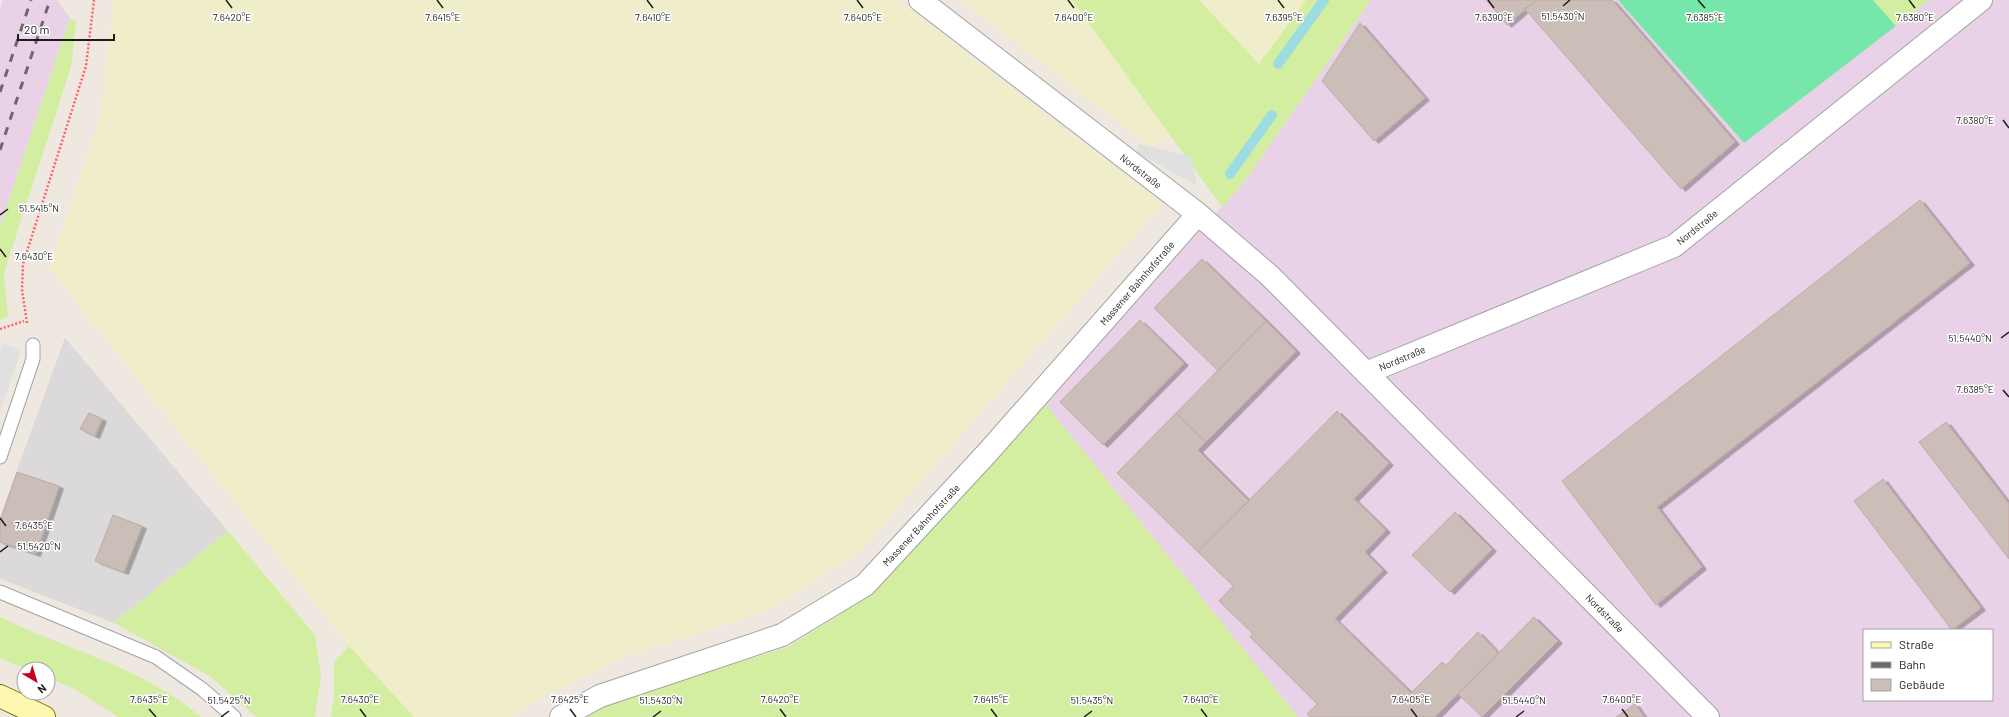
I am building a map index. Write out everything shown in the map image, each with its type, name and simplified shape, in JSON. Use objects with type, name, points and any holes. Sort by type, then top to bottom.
[{"type":"main road","points":[[0,696],[44,717]]},
{"type":"street","name":"Nordstraße","points":[[920,0],[1198,214],[1270,276],[1708,717]]},
{"type":"street","name":"Nordstraße","points":[[1366,374],[1674,246],[1981,0]]},
{"type":"street","name":"Massener Bahnhofstraße","points":[[560,717],[600,696],[782,635],[865,585],[988,452],[1198,214]]},
{"type":"lane","points":[[0,457],[33,359],[33,345]]},
{"type":"lane","points":[[0,592],[156,657],[202,689],[234,717]]},
{"type":"path","points":[[33,345],[26,321],[22,290],[23,264],[86,66],[94,0]]},
{"type":"path","points":[[0,329],[26,321]]},
{"type":"shaded area","points":[[3,0],[57,0],[70,18],[0,227],[0,9]]},
{"type":"shaded area","points":[[114,0],[898,0],[1162,204],[858,554],[770,610],[625,657],[527,705],[513,717],[414,717],[349,646],[49,268],[100,116]]},
{"type":"shaded area","points":[[960,0],[1072,0],[1171,136],[1150,147]]},
{"type":"shaded area","points":[[1199,0],[1306,0],[1259,65]]},
{"type":"shaded area","points":[[1371,0],[1618,0],[1744,143],[1929,0],[2009,0],[2009,717],[1298,717],[1043,401],[1242,185]]},
{"type":"shaded area","points":[[1139,144],[1192,157],[1197,186],[1136,152]]},
{"type":"shaded area","points":[[65,338],[228,531],[114,623],[1,579],[0,577],[0,517]]},
{"type":"shaded area","points":[[3,344],[21,350],[0,412],[0,353]]},
{"type":"green space","points":[[1072,0],[1199,0],[1259,64],[1306,0],[1371,0],[1242,185],[1222,207]]},
{"type":"green space","points":[[1618,0],[1873,0],[1896,26],[1744,143]]},
{"type":"green space","points":[[1873,0],[1929,0],[1896,26]]},
{"type":"green space","points":[[70,18],[76,21],[71,67],[4,273],[8,317],[0,320],[0,227]]},
{"type":"green space","points":[[1043,401],[1298,717],[587,717],[613,701],[788,647],[869,596]]},
{"type":"green space","points":[[228,531],[315,635],[321,676],[315,717],[256,717],[211,677],[114,623]]},
{"type":"green space","points":[[0,617],[25,629],[130,672],[155,685],[201,717],[118,717],[73,688],[56,681],[56,661],[16,661],[16,665],[0,658]]},
{"type":"green space","points":[[349,646],[414,717],[331,717],[334,696],[334,662]]},
{"type":"building","points":[[1486,0],[1536,0],[1507,25]]},
{"type":"building","points":[[1536,0],[1612,0],[1735,142],[1681,189],[1525,9]]},
{"type":"building","points":[[1360,23],[1425,98],[1374,141],[1322,81]]},
{"type":"building","points":[[1920,200],[1970,263],[1657,507],[1702,567],[1656,605],[1562,481]]},
{"type":"building","points":[[1202,259],[1266,321],[1218,371],[1154,308]]},
{"type":"building","points":[[1140,320],[1184,363],[1103,445],[1060,402]]},
{"type":"building","points":[[1266,321],[1296,351],[1206,442],[1176,413]]},
{"type":"building","points":[[1337,411],[1389,463],[1354,499],[1386,530],[1365,552],[1383,570],[1335,619],[1411,693],[1442,662],[1446,665],[1478,632],[1498,653],[1435,717],[1310,717],[1307,714],[1317,704],[1250,637],[1253,634],[1219,601],[1233,586],[1198,552]]},
{"type":"building","points":[[89,413],[102,419],[95,436],[80,429]]},
{"type":"building","points":[[1176,413],[1206,442],[1198,450],[1249,501],[1198,552],[1117,473]]},
{"type":"building","points":[[1946,422],[2009,504],[2009,559],[1919,442]]},
{"type":"building","points":[[17,472],[59,486],[36,554],[0,542],[0,521]]},
{"type":"building","points":[[1883,479],[1981,608],[1951,629],[1854,501]]},
{"type":"building","points":[[1455,512],[1492,549],[1450,592],[1412,555]]},
{"type":"building","points":[[113,515],[142,526],[124,572],[95,561]]},
{"type":"building","points":[[1534,617],[1558,641],[1482,717],[1458,694]]},
{"type":"building","points":[[1635,704],[1644,717],[1616,717]]},
{"type":"waterway","points":[[1278,64],[1324,0]]},
{"type":"waterway","points":[[1230,174],[1272,115]]},
{"type":"railway","points":[[0,92],[31,0]]},
{"type":"railway","points":[[0,150],[50,0]]}]
